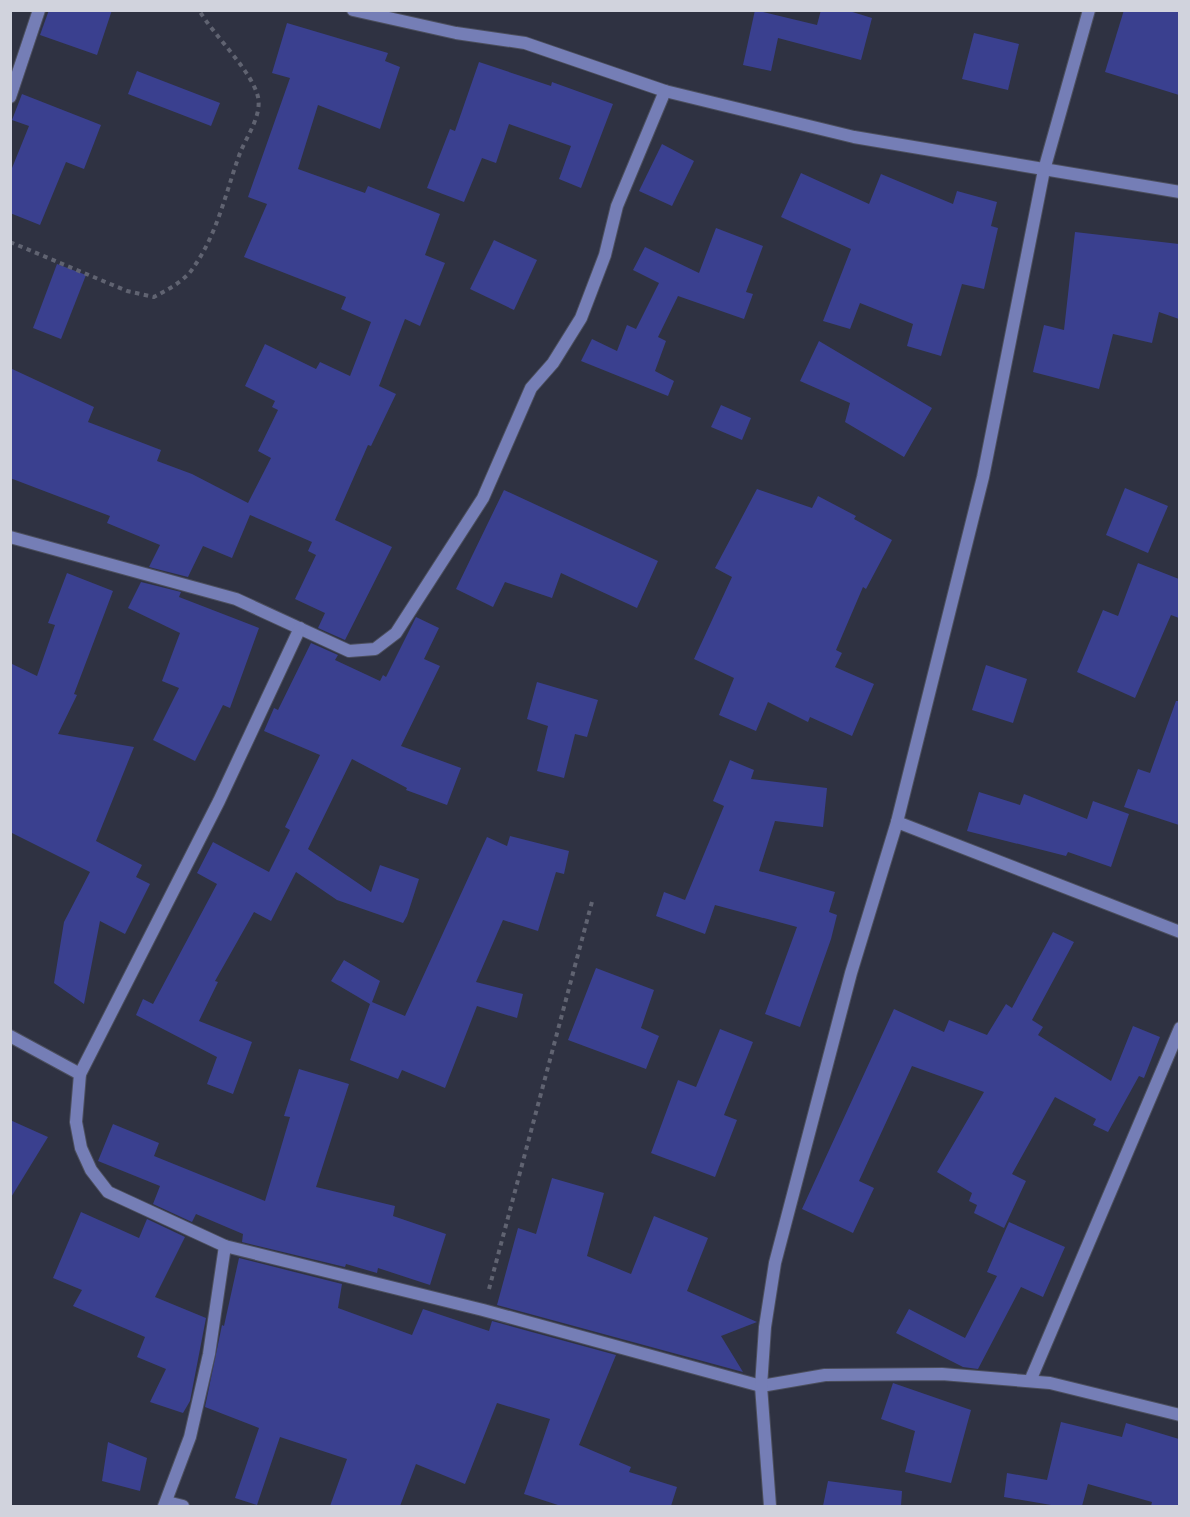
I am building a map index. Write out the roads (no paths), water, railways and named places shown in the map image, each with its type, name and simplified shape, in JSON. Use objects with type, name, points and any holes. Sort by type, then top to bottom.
[{"type":"street","points":[[10,97],[39,10]]},
{"type":"street","points":[[353,10],[456,33],[525,43],[665,91],[854,136],[1179,192]]},
{"type":"street","points":[[770,1506],[761,1386],[765,1327],[775,1263],[851,973],[897,822],[983,477],[1044,170],[1089,10]]},
{"type":"street","points":[[10,537],[236,600],[349,651],[375,649],[396,633],[483,498],[531,388],[553,363],[581,318],[605,255],[617,206],[665,91]]},
{"type":"street","points":[[300,628],[219,801],[80,1074],[76,1122],[81,1148],[91,1170],[108,1192],[225,1246],[483,1310],[761,1386],[825,1375],[942,1374],[1050,1383],[1179,1415]]},
{"type":"street","points":[[897,822],[1179,932]]},
{"type":"street","points":[[1030,1381],[1179,1028]]},
{"type":"street","points":[[10,1036],[80,1074]]},
{"type":"street","points":[[183,1506],[166,1504],[190,1437],[209,1354],[225,1246]]}]
